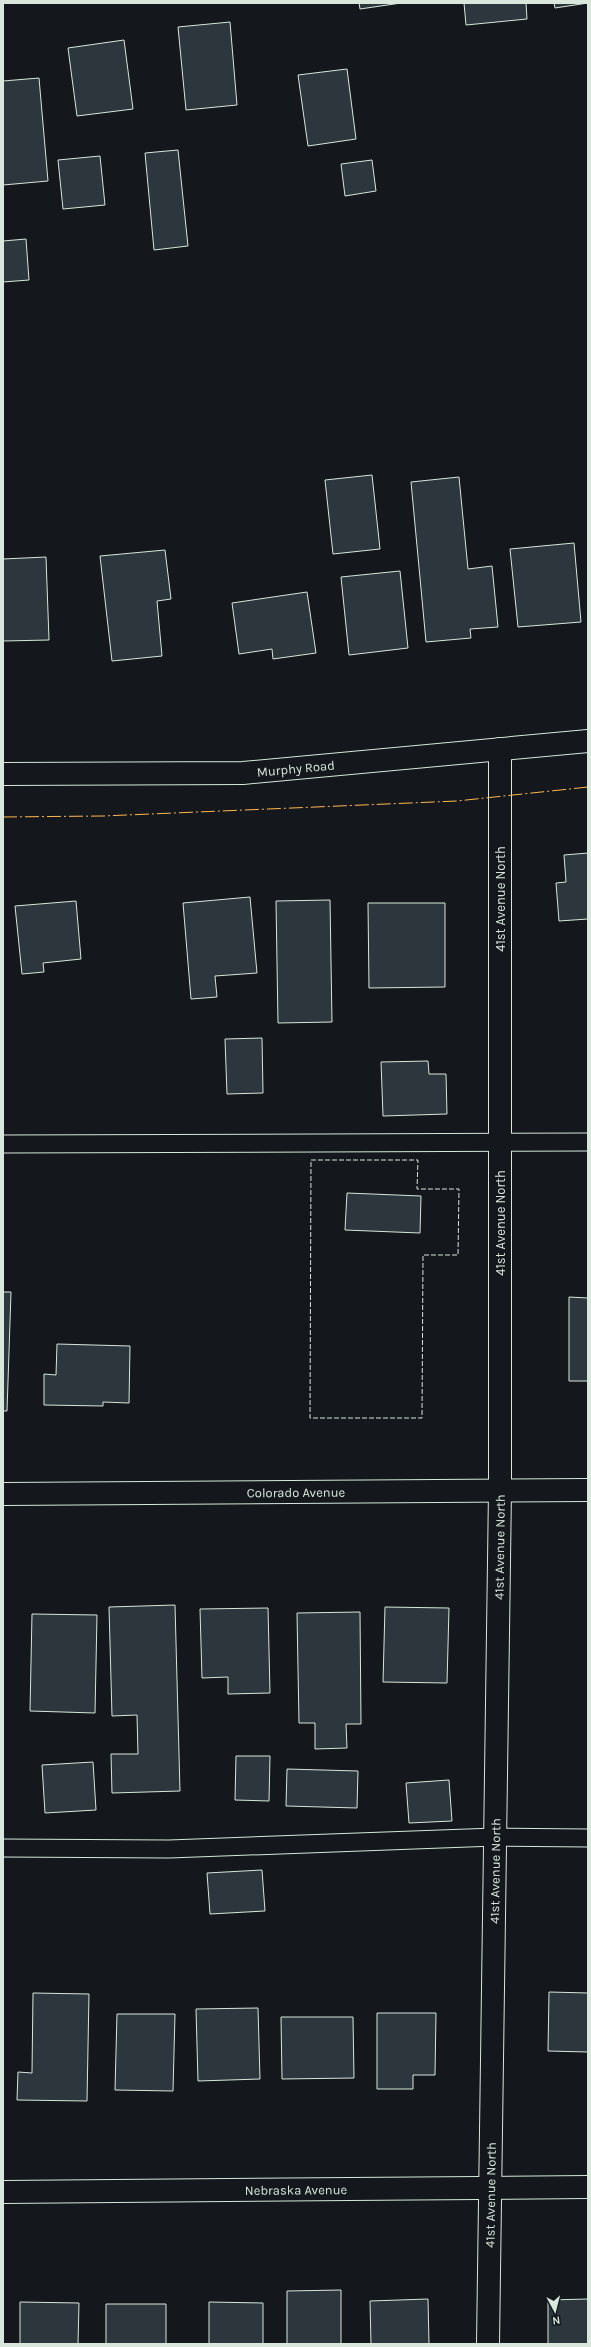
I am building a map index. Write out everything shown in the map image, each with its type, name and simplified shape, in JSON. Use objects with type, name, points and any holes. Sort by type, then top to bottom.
[{"type":"street","name":"Murphy Road","points":[[3,774],[243,773],[588,741]]},
{"type":"street","name":"41st Avenue North","points":[[488,2344],[500,1490],[500,750]]},
{"type":"street","name":"Colorado Avenue","points":[[3,1494],[588,1490]]},
{"type":"street","name":"Nebraska Avenue","points":[[3,2192],[588,2187]]},
{"type":"lane","points":[[3,1144],[588,1142]]},
{"type":"lane","points":[[3,1848],[169,1849],[495,1837],[588,1838]]},
{"type":"building","points":[[359,3],[401,3],[360,9]]},
{"type":"building","points":[[464,3],[526,3],[527,19],[466,25]]},
{"type":"building","points":[[554,3],[588,3],[555,8]]},
{"type":"building","points":[[230,22],[237,105],[186,110],[178,27]]},
{"type":"building","points":[[124,40],[133,109],[77,116],[68,48]]},
{"type":"building","points":[[347,69],[356,139],[308,146],[298,75]]},
{"type":"building","points":[[39,78],[48,181],[3,185],[3,81]]},
{"type":"building","points":[[178,150],[188,246],[154,250],[145,153]]},
{"type":"building","points":[[100,156],[105,205],[63,209],[58,160]]},
{"type":"building","points":[[372,160],[376,191],[345,196],[341,164]]},
{"type":"building","points":[[26,239],[29,280],[3,282],[3,241]]},
{"type":"building","points":[[372,475],[380,549],[333,554],[325,480]]},
{"type":"building","points":[[459,477],[468,569],[492,566],[498,627],[470,629],[471,638],[426,642],[411,482]]},
{"type":"building","points":[[574,543],[581,622],[518,627],[510,549]]},
{"type":"building","points":[[165,550],[171,599],[157,601],[162,656],[112,661],[100,556]]},
{"type":"building","points":[[46,557],[49,640],[3,641],[3,559]]},
{"type":"building","points":[[400,571],[408,648],[349,655],[341,577]]},
{"type":"building","points":[[307,592],[316,653],[273,659],[272,649],[239,654],[232,603]]},
{"type":"building","points":[[588,853],[588,919],[559,921],[556,883],[566,882],[564,855]]},
{"type":"building","points":[[250,897],[257,973],[215,976],[217,997],[191,999],[183,903]]},
{"type":"building","points":[[330,900],[332,1022],[278,1023],[276,901]]},
{"type":"building","points":[[76,901],[81,959],[43,963],[44,972],[22,974],[15,906]]},
{"type":"building","points":[[368,903],[445,903],[445,987],[369,988]]},
{"type":"building","points":[[262,1038],[263,1093],[227,1094],[225,1039]]},
{"type":"building","points":[[428,1061],[429,1074],[446,1074],[447,1114],[383,1116],[381,1062]]},
{"type":"building","points":[[347,1193],[421,1196],[420,1233],[345,1230]]},
{"type":"building","points":[[3,1292],[11,1292],[7,1411],[3,1411]]},
{"type":"building","points":[[569,1297],[588,1298],[588,1381],[569,1381]]},
{"type":"building","points":[[57,1344],[130,1346],[129,1403],[103,1402],[103,1406],[44,1405],[44,1374],[56,1375]]},
{"type":"building","points":[[175,1605],[180,1791],[112,1793],[111,1754],[138,1754],[137,1715],[112,1716],[109,1607]]},
{"type":"building","points":[[385,1607],[449,1608],[447,1683],[383,1682]]},
{"type":"building","points":[[268,1608],[270,1693],[228,1694],[228,1677],[202,1678],[200,1609]]},
{"type":"building","points":[[360,1612],[361,1724],[346,1724],[347,1748],[315,1749],[315,1723],[299,1723],[297,1613]]},
{"type":"building","points":[[32,1614],[97,1615],[95,1713],[30,1711]]},
{"type":"building","points":[[236,1756],[270,1756],[269,1801],[235,1800]]},
{"type":"building","points":[[93,1762],[96,1810],[45,1813],[42,1765]]},
{"type":"building","points":[[287,1769],[358,1771],[357,1808],[286,1806]]},
{"type":"building","points":[[449,1780],[452,1821],[409,1823],[406,1783]]},
{"type":"building","points":[[262,1870],[265,1911],[210,1914],[207,1873]]},
{"type":"building","points":[[549,1992],[588,1993],[588,2052],[548,2051]]},
{"type":"building","points":[[33,1993],[89,1994],[87,2101],[17,2100],[18,2072],[32,2073]]},
{"type":"building","points":[[258,2008],[260,2079],[198,2081],[196,2009]]},
{"type":"building","points":[[377,2013],[436,2013],[435,2075],[413,2075],[413,2089],[377,2089]]},
{"type":"building","points":[[117,2014],[175,2014],[173,2091],[115,2090]]},
{"type":"building","points":[[281,2017],[353,2017],[354,2078],[282,2079]]},
{"type":"building","points":[[341,2290],[341,2344],[287,2344],[287,2291]]},
{"type":"building","points":[[428,2299],[429,2344],[371,2344],[370,2301]]},
{"type":"building","points":[[588,2299],[588,2344],[548,2344],[548,2300]]},
{"type":"building","points":[[20,2302],[79,2303],[78,2344],[20,2344]]},
{"type":"building","points":[[209,2302],[263,2303],[263,2344],[209,2344]]},
{"type":"building","points":[[106,2304],[166,2304],[166,2344],[106,2344]]},
{"type":"fence","points":[[311,1160],[418,1160],[417,1189],[459,1189],[458,1255],[423,1255],[422,1418],[310,1418],[311,1160]]},
{"type":"power","points":[[3,817],[103,816],[457,801],[588,787]]}]
